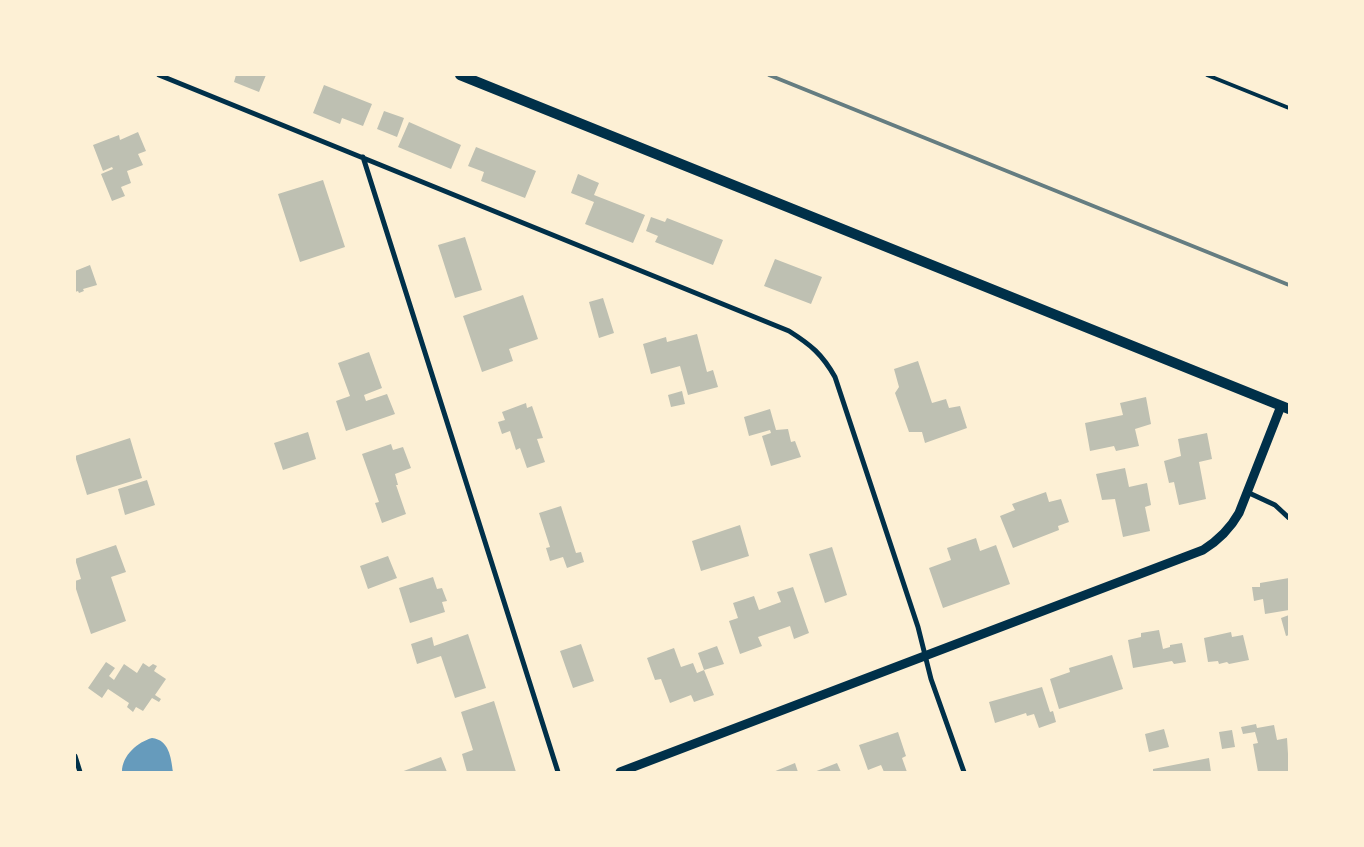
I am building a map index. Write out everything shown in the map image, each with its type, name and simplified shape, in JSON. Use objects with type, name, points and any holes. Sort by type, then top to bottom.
[{"type":"main road","points":[[460,75],[1285,408]]},
{"type":"street","points":[[159,75],[789,331],[811,345],[824,357],[835,377],[964,772]]},
{"type":"street","points":[[363,157],[558,772]]},
{"type":"street","points":[[620,772],[1204,550],[1217,542],[1232,524],[1285,408]]},
{"type":"street","points":[[1246,492],[1275,506],[1289,518]]},
{"type":"street","points":[[75,756],[80,772]]},
{"type":"lane","points":[[1207,75],[1289,108]]},
{"type":"water","points":[[152,738],[158,739],[166,746],[170,755],[173,772],[122,772],[125,760],[132,750]]},
{"type":"building","points":[[236,75],[266,75],[259,92],[234,82]]},
{"type":"building","points":[[324,85],[372,104],[363,126],[342,118],[340,124],[313,113]]},
{"type":"building","points":[[384,111],[404,118],[397,137],[377,129]]},
{"type":"building","points":[[409,122],[461,145],[451,169],[398,147]]},
{"type":"building","points":[[138,132],[146,151],[138,154],[143,165],[127,171],[131,183],[121,187],[125,196],[112,201],[101,174],[113,169],[112,167],[103,171],[93,145],[119,135],[120,140]]},
{"type":"building","points":[[476,147],[536,171],[525,198],[481,181],[484,172],[468,166]]},
{"type":"building","points":[[578,174],[599,183],[594,195],[645,215],[633,243],[585,224],[594,202],[571,193]]},
{"type":"building","points":[[323,180],[345,247],[300,262],[278,194]]},
{"type":"building","points":[[651,217],[665,222],[667,218],[723,240],[713,265],[655,242],[658,236],[646,231]]},
{"type":"building","points":[[465,237],[482,290],[455,298],[438,245]]},
{"type":"building","points":[[775,259],[822,277],[811,304],[764,286]]},
{"type":"building","points":[[90,265],[97,285],[83,289],[84,291],[79,293],[78,291],[75,292],[75,271]]},
{"type":"building","points":[[523,295],[538,339],[509,349],[513,361],[482,372],[463,316]]},
{"type":"building","points":[[603,298],[614,333],[599,338],[589,302]]},
{"type":"building","points":[[697,334],[707,372],[713,370],[718,387],[688,395],[680,366],[651,374],[643,344],[666,337],[667,342]]},
{"type":"building","points":[[369,352],[382,388],[364,395],[366,401],[387,394],[395,414],[346,431],[336,401],[350,396],[338,363]]},
{"type":"building","points":[[918,361],[932,403],[946,399],[949,408],[960,406],[967,428],[925,443],[922,432],[909,432],[895,393],[899,387],[894,369]]},
{"type":"building","points":[[682,391],[685,404],[671,407],[668,395]]},
{"type":"building","points":[[1146,397],[1151,424],[1135,429],[1139,446],[1116,451],[1114,446],[1090,451],[1085,423],[1123,415],[1120,403]]},
{"type":"building","points":[[526,403],[527,408],[532,406],[543,438],[537,439],[545,462],[527,468],[520,448],[516,450],[510,431],[502,434],[498,422],[505,420],[502,412]]},
{"type":"building","points":[[770,409],[776,430],[788,429],[791,442],[795,441],[801,457],[771,466],[762,436],[771,433],[770,430],[749,436],[744,417]]},
{"type":"building","points":[[308,432],[316,459],[283,470],[274,443]]},
{"type":"building","points":[[1207,433],[1212,459],[1199,462],[1206,499],[1179,505],[1174,482],[1169,483],[1164,461],[1181,456],[1178,439]]},
{"type":"building","points":[[130,438],[142,478],[87,495],[75,456]]},
{"type":"building","points":[[391,444],[393,450],[403,447],[411,468],[395,474],[398,485],[396,485],[406,514],[382,523],[375,503],[379,502],[362,454]]},
{"type":"building","points":[[1125,468],[1129,487],[1147,483],[1151,505],[1145,507],[1150,531],[1123,537],[1115,499],[1102,500],[1096,474]]},
{"type":"building","points":[[147,480],[155,505],[125,515],[118,489]]},
{"type":"building","points":[[1046,492],[1049,502],[1061,499],[1069,522],[1058,526],[1059,530],[1013,548],[1000,516],[1015,510],[1012,504]]},
{"type":"building","points":[[561,506],[576,553],[581,552],[584,562],[567,568],[563,557],[550,561],[546,548],[550,547],[539,513]]},
{"type":"building","points":[[740,525],[749,556],[701,571],[692,541]]},
{"type":"building","points":[[976,538],[980,551],[996,545],[1010,584],[943,608],[929,568],[951,560],[947,548]]},
{"type":"building","points":[[116,545],[126,572],[111,577],[126,621],[91,634],[75,586],[75,581],[81,579],[75,559]]},
{"type":"building","points":[[832,547],[847,595],[825,603],[809,554]]},
{"type":"building","points":[[388,556],[397,578],[368,589],[360,566]]},
{"type":"building","points":[[433,577],[437,589],[442,588],[447,601],[442,602],[445,612],[410,623],[399,588]]},
{"type":"building","points":[[1289,578],[1289,610],[1265,614],[1263,599],[1254,601],[1252,587],[1260,587],[1260,583]]},
{"type":"building","points":[[793,587],[809,633],[794,639],[790,626],[758,637],[762,646],[740,654],[729,621],[738,618],[733,603],[754,596],[759,610],[781,602],[777,592]]},
{"type":"building","points":[[1289,615],[1289,635],[1286,636],[1281,618]]},
{"type":"building","points":[[1159,630],[1163,649],[1170,647],[1170,645],[1182,643],[1186,662],[1174,664],[1172,661],[1133,668],[1128,640],[1141,637],[1141,633]]},
{"type":"building","points":[[1231,632],[1232,637],[1243,635],[1249,660],[1229,664],[1227,662],[1219,664],[1218,661],[1208,662],[1204,638]]},
{"type":"building","points":[[468,634],[486,688],[455,698],[441,656],[417,664],[411,644],[432,637],[434,646]]},
{"type":"building","points":[[581,644],[594,681],[573,688],[560,651]]},
{"type":"building","points":[[717,646],[724,664],[704,670],[698,653]]},
{"type":"building","points":[[674,648],[681,667],[693,663],[697,673],[704,670],[714,695],[694,702],[691,695],[670,703],[661,679],[655,680],[647,658]]},
{"type":"building","points":[[1112,655],[1123,689],[1059,709],[1050,679],[1070,672],[1069,668]]},
{"type":"building","points":[[106,662],[115,668],[109,676],[114,680],[124,664],[137,673],[143,663],[149,667],[153,664],[157,666],[154,671],[166,679],[155,695],[161,699],[159,702],[152,698],[143,711],[136,707],[133,712],[127,707],[129,703],[108,689],[102,698],[88,688]]},
{"type":"building","points":[[1042,687],[1050,712],[1053,711],[1056,722],[1039,728],[1034,714],[1027,716],[1026,713],[995,723],[989,702]]},
{"type":"building","points":[[494,701],[516,772],[467,772],[462,754],[473,750],[461,712]]},
{"type":"building","points":[[1256,724],[1257,728],[1274,725],[1277,740],[1287,738],[1289,770],[1287,772],[1258,772],[1253,744],[1258,743],[1255,732],[1243,734],[1241,727]]},
{"type":"building","points":[[1164,729],[1169,747],[1149,752],[1145,734]]},
{"type":"building","points":[[1232,730],[1235,747],[1222,749],[1219,732]]},
{"type":"building","points":[[898,732],[906,756],[902,758],[907,772],[884,772],[881,765],[868,770],[859,745]]},
{"type":"building","points":[[441,757],[447,772],[401,772]]},
{"type":"building","points":[[1209,758],[1211,772],[1153,772],[1153,769]]},
{"type":"building","points":[[795,763],[798,772],[773,772]]},
{"type":"building","points":[[837,763],[841,772],[814,772]]},
{"type":"railway","points":[[769,75],[1289,285]]}]
